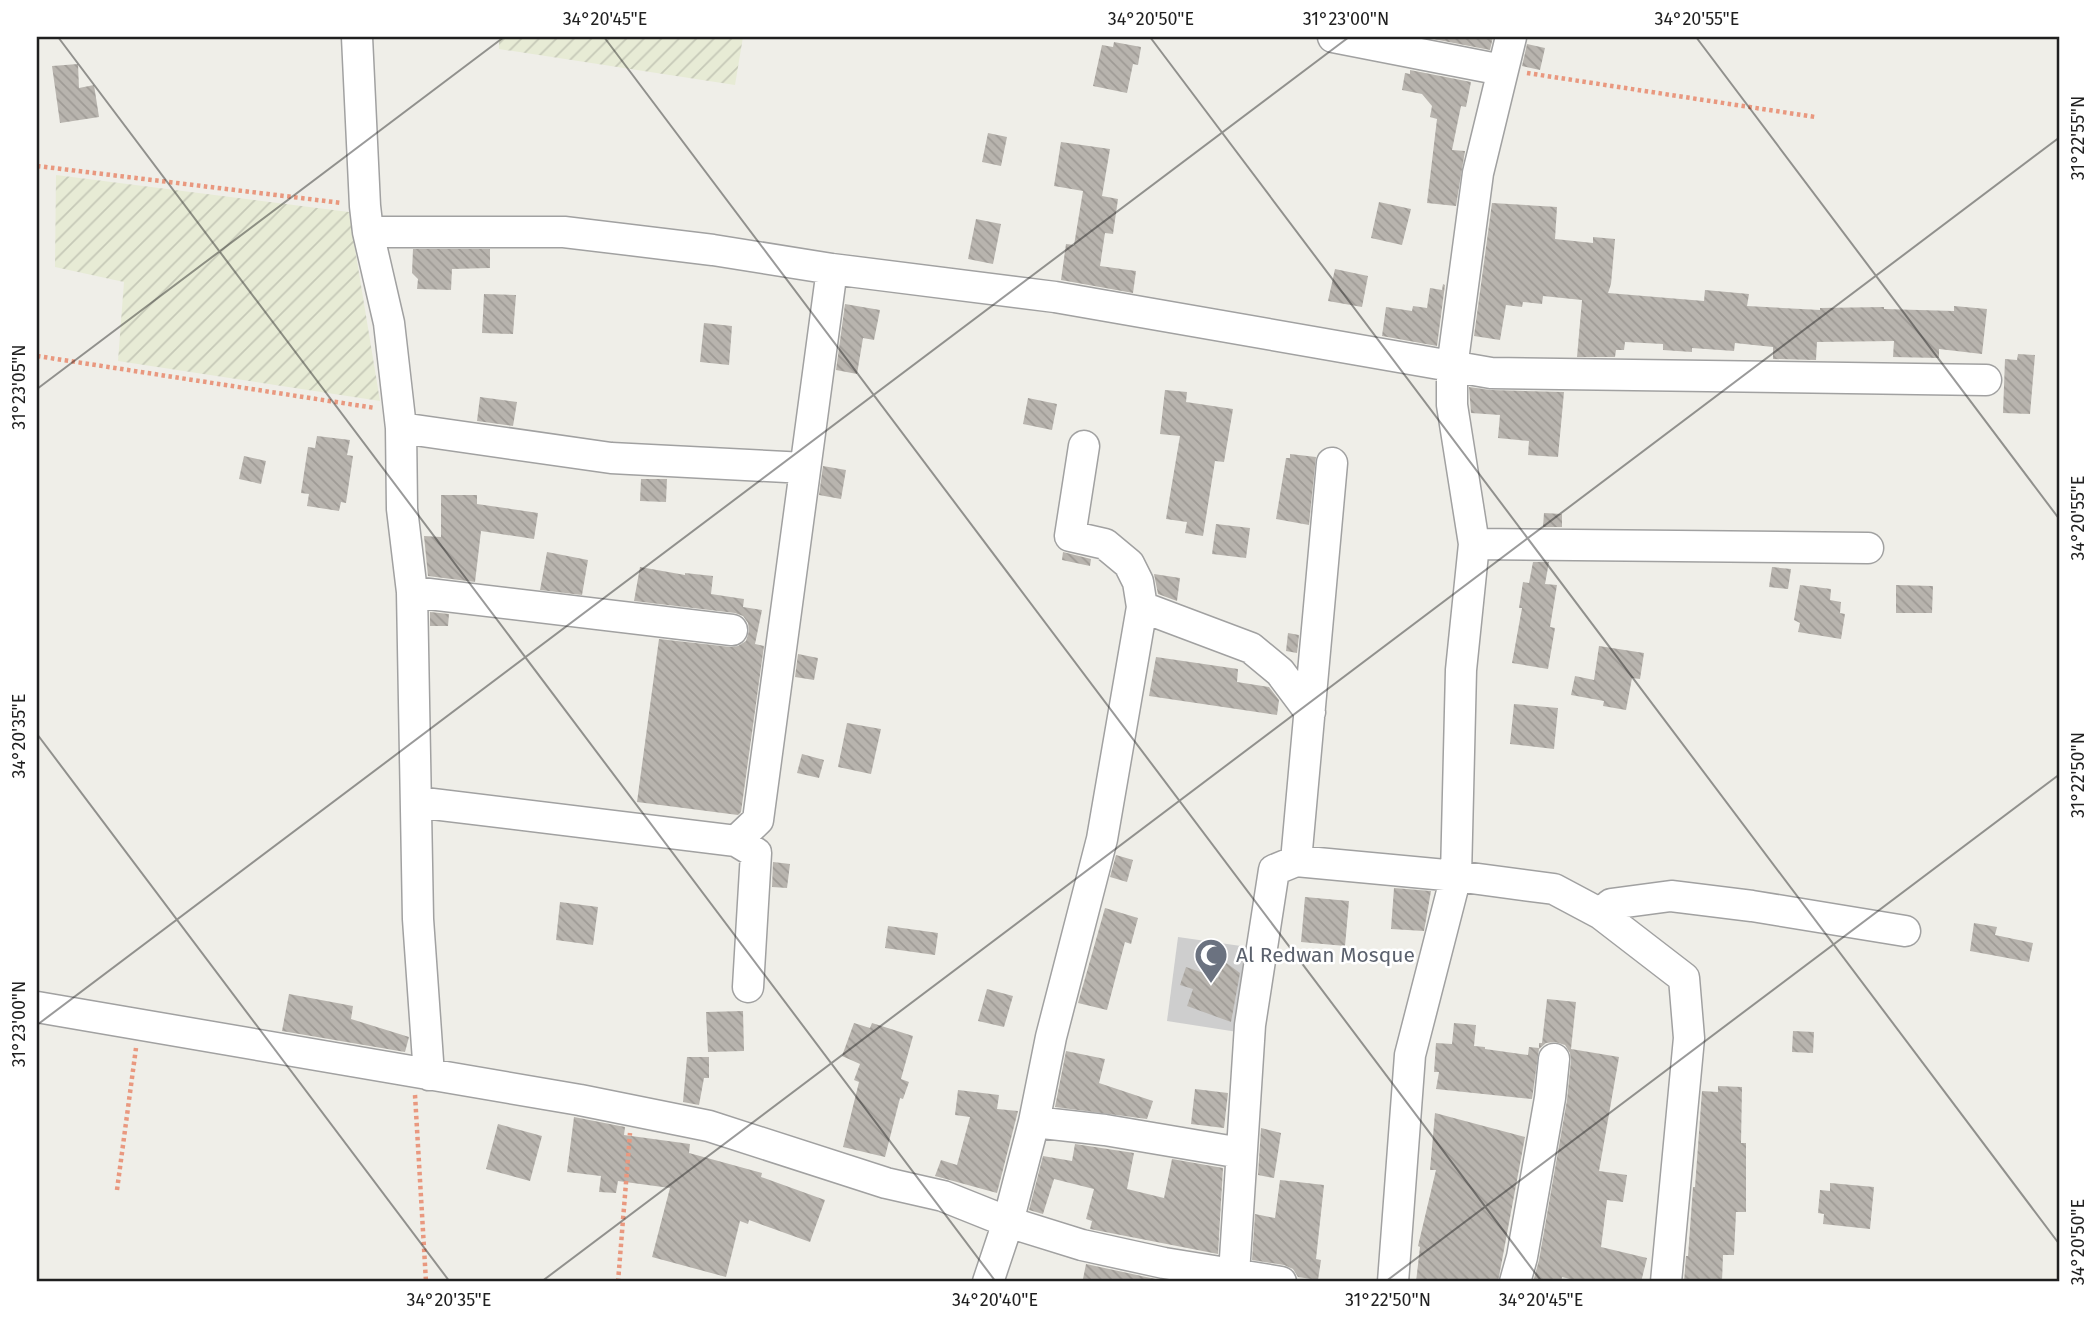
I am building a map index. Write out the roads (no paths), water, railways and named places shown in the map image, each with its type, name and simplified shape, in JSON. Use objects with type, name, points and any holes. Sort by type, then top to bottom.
[{"type":"street","points":[[357,37],[367,219],[388,323],[400,420],[402,509],[412,592],[421,1074]]},
{"type":"street","points":[[1333,37],[1502,70]]},
{"type":"street","points":[[1393,1282],[1410,1055],[1456,876],[1461,670],[1474,544],[1452,405],[1452,368],[1478,173],[1511,37]]},
{"type":"street","points":[[367,219],[564,232],[1055,296],[1491,373],[1986,380]]},
{"type":"street","points":[[736,841],[758,820],[832,269]]},
{"type":"street","points":[[400,420],[611,458],[805,468]]},
{"type":"street","points":[[988,1282],[1008,1223],[1034,1122],[1051,1037],[1102,839],[1142,607],[1138,582],[1129,564],[1105,544],[1070,536],[1084,446]]},
{"type":"street","points":[[1296,861],[1332,463]]},
{"type":"street","points":[[1474,544],[1868,548]]},
{"type":"street","points":[[412,592],[732,630]]},
{"type":"street","points":[[1142,607],[1251,648],[1280,672],[1310,712]]},
{"type":"street","points":[[416,802],[736,841],[756,853],[748,987]]},
{"type":"street","points":[[1234,1274],[1250,1026],[1274,870],[1296,861],[1456,876],[1554,889],[1601,914],[1684,978],[1689,1038],[1666,1282]]},
{"type":"street","points":[[1601,914],[1611,904],[1671,896],[1905,931]]},
{"type":"street","points":[[37,1007],[709,1126],[886,1183],[943,1196],[1008,1223],[1082,1245],[1164,1263],[1281,1282]]},
{"type":"street","points":[[1515,1282],[1550,1098],[1554,1059]]},
{"type":"street","points":[[1034,1122],[1105,1130],[1241,1153]]},
{"type":"place","name":"Al Redwan Mosque","points":[[1211,985]]}]
